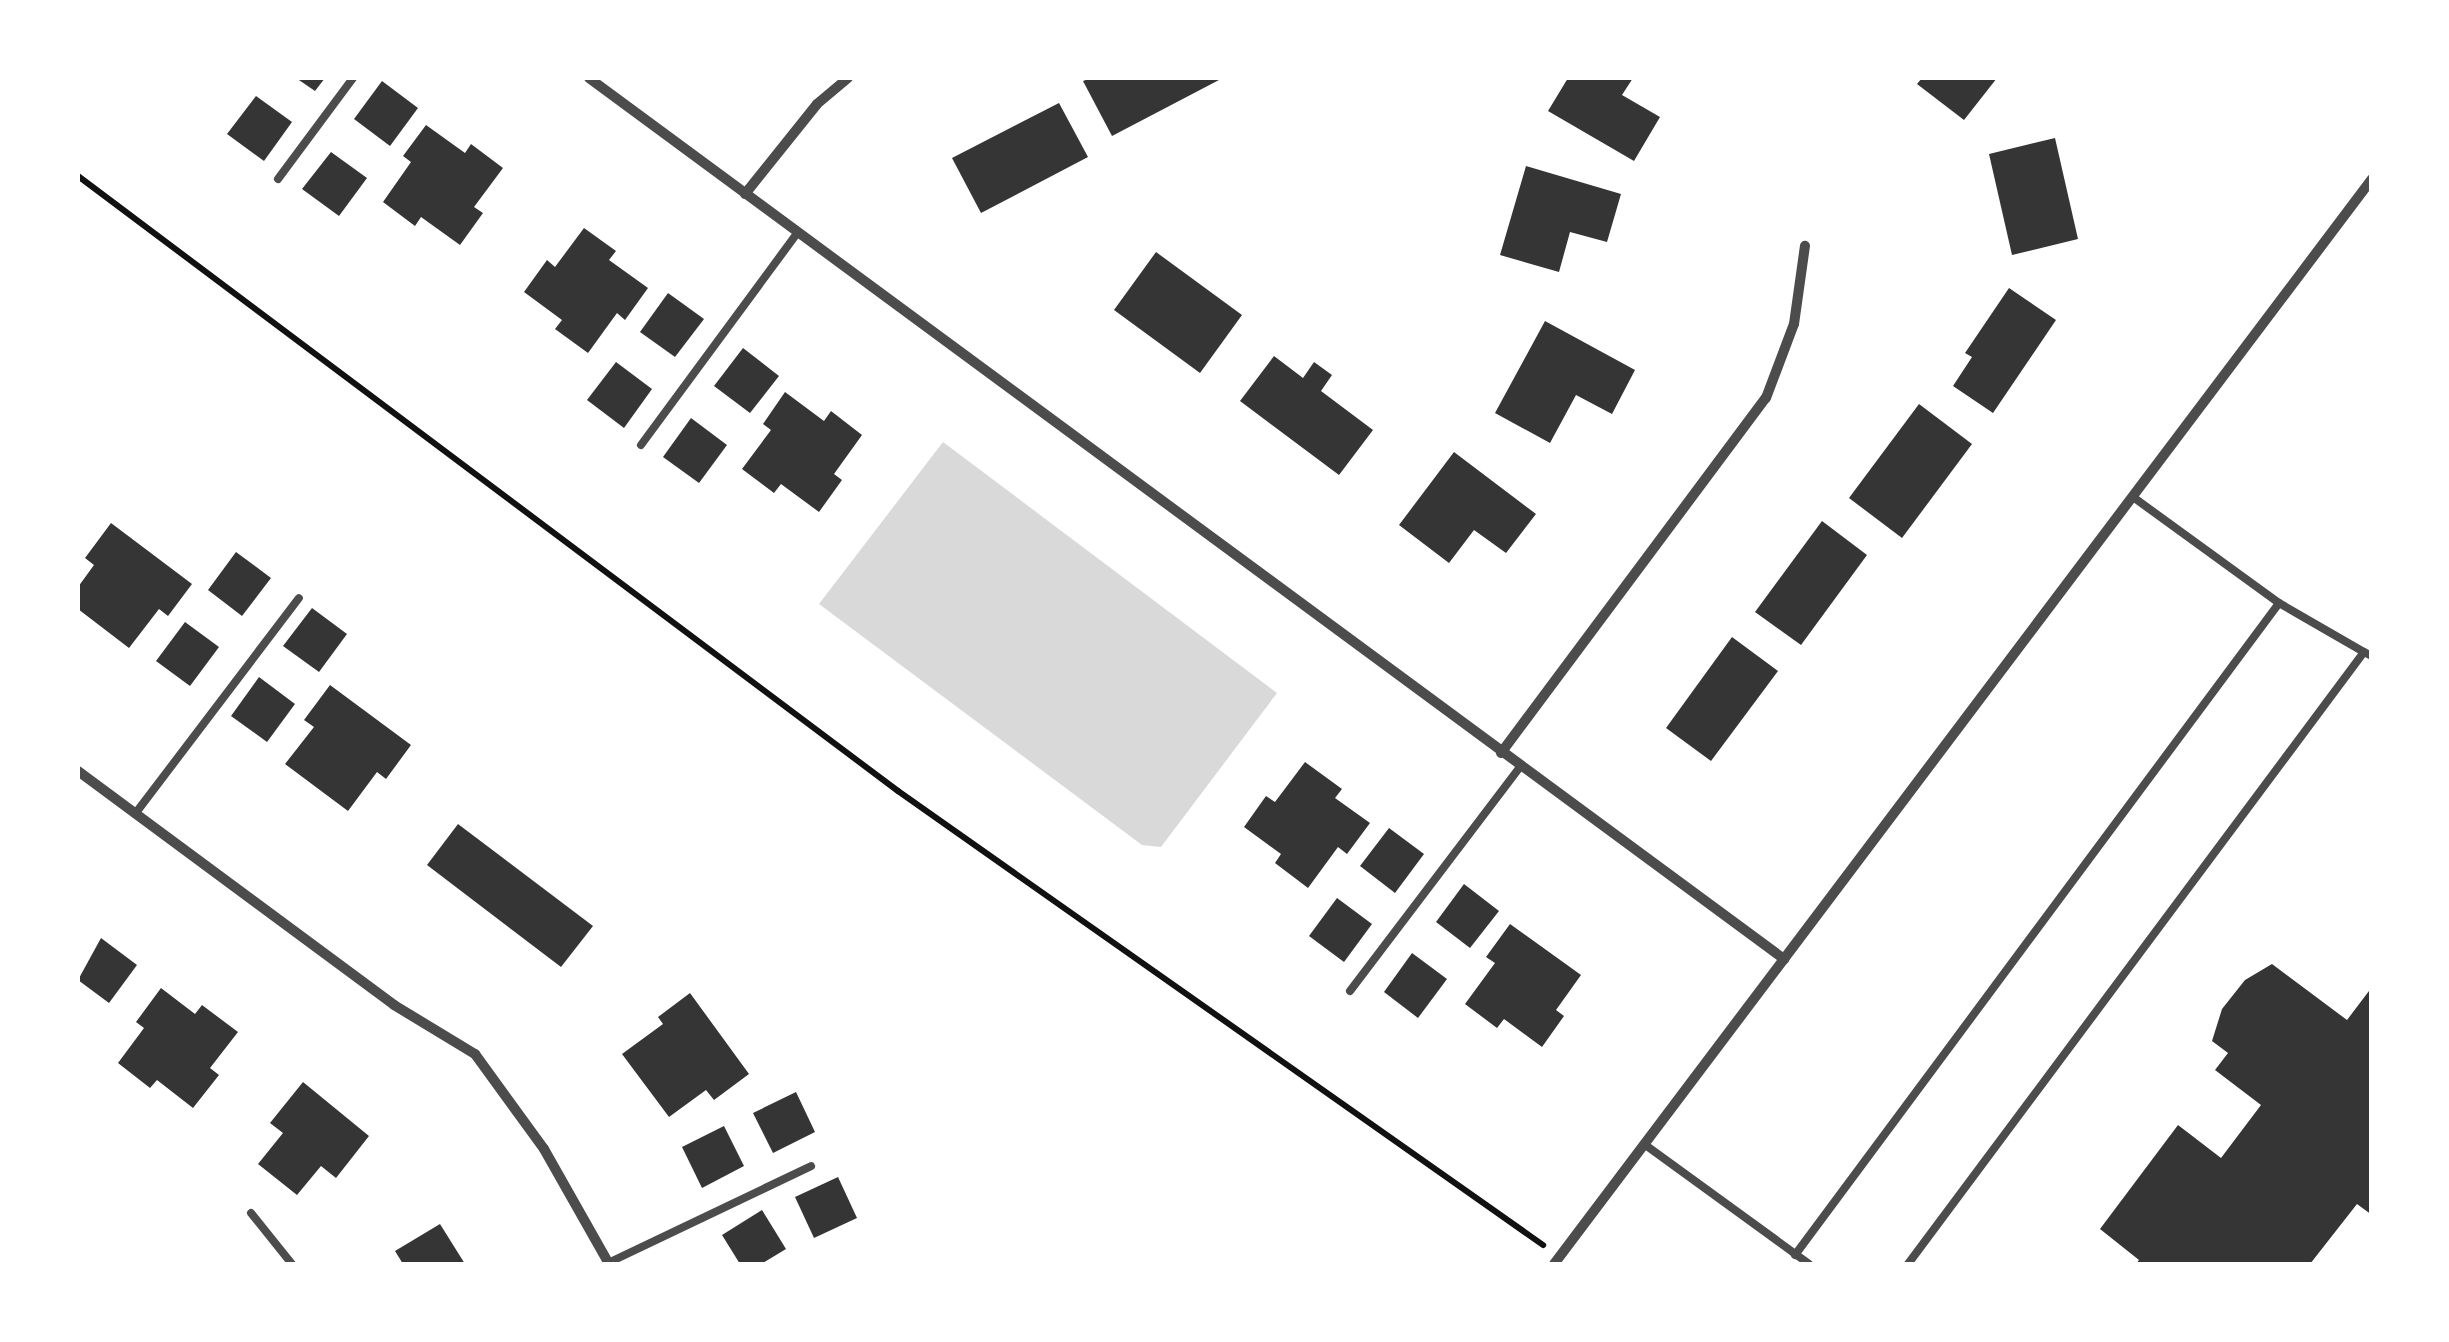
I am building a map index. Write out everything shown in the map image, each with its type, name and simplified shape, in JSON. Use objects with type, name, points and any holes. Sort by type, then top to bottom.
[{"type":"street","points":[[589,78],[1784,959]]},
{"type":"street","points":[[744,194],[797,127],[848,78]]},
{"type":"street","points":[[1557,1261],[2372,179]]},
{"type":"street","points":[[1501,754],[1766,398],[1794,324],[1805,246]]},
{"type":"street","points":[[78,771],[394,1006],[476,1054],[544,1149],[608,1264]]},
{"type":"lane","points":[[278,179],[353,78]]},
{"type":"lane","points":[[642,445],[798,232]]},
{"type":"lane","points":[[1908,1264],[2368,654],[2279,603],[2134,496]]},
{"type":"lane","points":[[136,814],[299,598]]},
{"type":"lane","points":[[1795,1255],[2279,603]]},
{"type":"lane","points":[[1350,991],[1520,767]]},
{"type":"lane","points":[[1644,1144],[1809,1264]]},
{"type":"lane","points":[[608,1264],[812,1166]]},
{"type":"lane","points":[[251,1214],[292,1264]]},
{"type":"path","points":[[78,176],[898,790],[1557,1261]]},
{"type":"shaded area","points":[[943,442],[1277,693],[1161,847],[1142,845],[819,604]]},
{"type":"building","points":[[296,78],[325,78],[315,91]]},
{"type":"building","points":[[1568,78],[1633,78],[1622,95],[1660,117],[1634,161],[1548,111]]},
{"type":"building","points":[[1922,78],[1997,78],[1964,120],[1917,84]]},
{"type":"building","points":[[1219,80],[1112,136],[1083,81]]},
{"type":"building","points":[[382,81],[418,108],[390,146],[354,119]]},
{"type":"building","points":[[256,96],[292,122],[264,161],[227,134]]},
{"type":"building","points":[[1059,103],[1088,157],[981,213],[952,158]]},
{"type":"building","points":[[426,125],[465,153],[471,144],[503,168],[474,207],[483,213],[460,245],[421,217],[415,226],[383,202],[411,162],[403,156]]},
{"type":"building","points":[[2055,138],[2078,239],[2012,255],[1989,154]]},
{"type":"building","points":[[331,152],[367,178],[339,216],[302,189]]},
{"type":"building","points":[[1526,166],[1621,194],[1607,242],[1570,232],[1559,272],[1500,255]]},
{"type":"building","points":[[584,228],[616,251],[609,260],[648,288],[625,320],[617,313],[588,353],[555,329],[562,320],[524,292],[547,260],[555,267]]},
{"type":"building","points":[[1156,252],[1242,315],[1200,373],[1114,310]]},
{"type":"building","points":[[2009,288],[2056,320],[1993,413],[1953,386],[1972,357],[1965,353]]},
{"type":"building","points":[[668,293],[704,319],[675,357],[640,332]]},
{"type":"building","points":[[1545,321],[1635,370],[1612,414],[1576,395],[1550,443],[1495,413]]},
{"type":"building","points":[[743,348],[779,376],[750,413],[714,386]]},
{"type":"building","points":[[1274,356],[1303,378],[1314,362],[1332,375],[1321,391],[1373,430],[1339,475],[1240,401]]},
{"type":"building","points":[[616,362],[652,389],[624,428],[587,400]]},
{"type":"building","points":[[785,392],[824,421],[831,411],[862,435],[834,474],[842,480],[819,512],[781,484],[774,493],[742,469],[771,430],[763,424]]},
{"type":"building","points":[[1919,404],[1972,444],[1902,538],[1849,498]]},
{"type":"building","points":[[691,418],[727,445],[699,483],[663,457]]},
{"type":"building","points":[[1454,452],[1536,514],[1506,553],[1474,530],[1449,563],[1399,525]]},
{"type":"building","points":[[1822,521],[1867,555],[1801,645],[1755,612]]},
{"type":"building","points":[[111,523],[192,584],[168,616],[159,609],[129,648],[78,609],[78,587],[94,565],[85,558]]},
{"type":"building","points":[[236,552],[271,578],[242,616],[208,590]]},
{"type":"building","points":[[312,608],[347,634],[319,672],[283,646]]},
{"type":"building","points":[[185,622],[219,647],[190,686],[156,661]]},
{"type":"building","points":[[1732,637],[1778,671],[1711,761],[1666,728]]},
{"type":"building","points":[[259,677],[295,704],[267,742],[231,716]]},
{"type":"building","points":[[330,685],[411,745],[386,779],[377,772],[348,811],[285,764],[314,727],[304,720]]},
{"type":"building","points":[[1305,762],[1342,789],[1335,798],[1370,823],[1347,854],[1338,847],[1308,888],[1275,863],[1281,854],[1244,827],[1266,796],[1275,802]]},
{"type":"building","points":[[458,824],[593,926],[561,967],[427,865]]},
{"type":"building","points":[[1389,828],[1424,854],[1395,893],[1360,866]]},
{"type":"building","points":[[1464,884],[1499,911],[1470,948],[1436,922]]},
{"type":"building","points":[[1337,898],[1372,924],[1344,962],[1309,936]]},
{"type":"building","points":[[1510,924],[1581,975],[1556,1010],[1564,1016],[1542,1047],[1504,1019],[1497,1028],[1465,1004],[1495,963],[1486,957]]},
{"type":"building","points":[[101,938],[137,965],[109,1003],[78,980]]},
{"type":"building","points":[[1412,953],[1447,979],[1418,1018],[1384,992]]},
{"type":"building","points":[[2272,964],[2347,1020],[2372,987],[2372,1215],[2357,1204],[2310,1264],[2136,1264],[2139,1260],[2100,1229],[2178,1125],[2221,1158],[2261,1105],[2215,1070],[2228,1053],[2212,1041],[2222,1009],[2245,980]]},
{"type":"building","points":[[161,988],[195,1014],[202,1005],[238,1032],[210,1068],[219,1075],[193,1108],[157,1080],[150,1088],[118,1063],[144,1028],[136,1022]]},
{"type":"building","points":[[690,993],[749,1074],[714,1100],[706,1090],[669,1117],[622,1054],[663,1024],[658,1017]]},
{"type":"building","points":[[303,1082],[369,1136],[336,1178],[321,1166],[297,1195],[258,1164],[283,1133],[270,1123]]},
{"type":"building","points":[[796,1092],[815,1132],[773,1153],[753,1113]]},
{"type":"building","points":[[724,1126],[744,1166],[702,1188],[682,1147]]},
{"type":"building","points":[[838,1177],[857,1218],[814,1238],[795,1197]]},
{"type":"building","points":[[762,1210],[786,1249],[761,1264],[740,1264],[722,1235]]},
{"type":"building","points":[[440,1224],[465,1264],[403,1264],[395,1251]]}]
